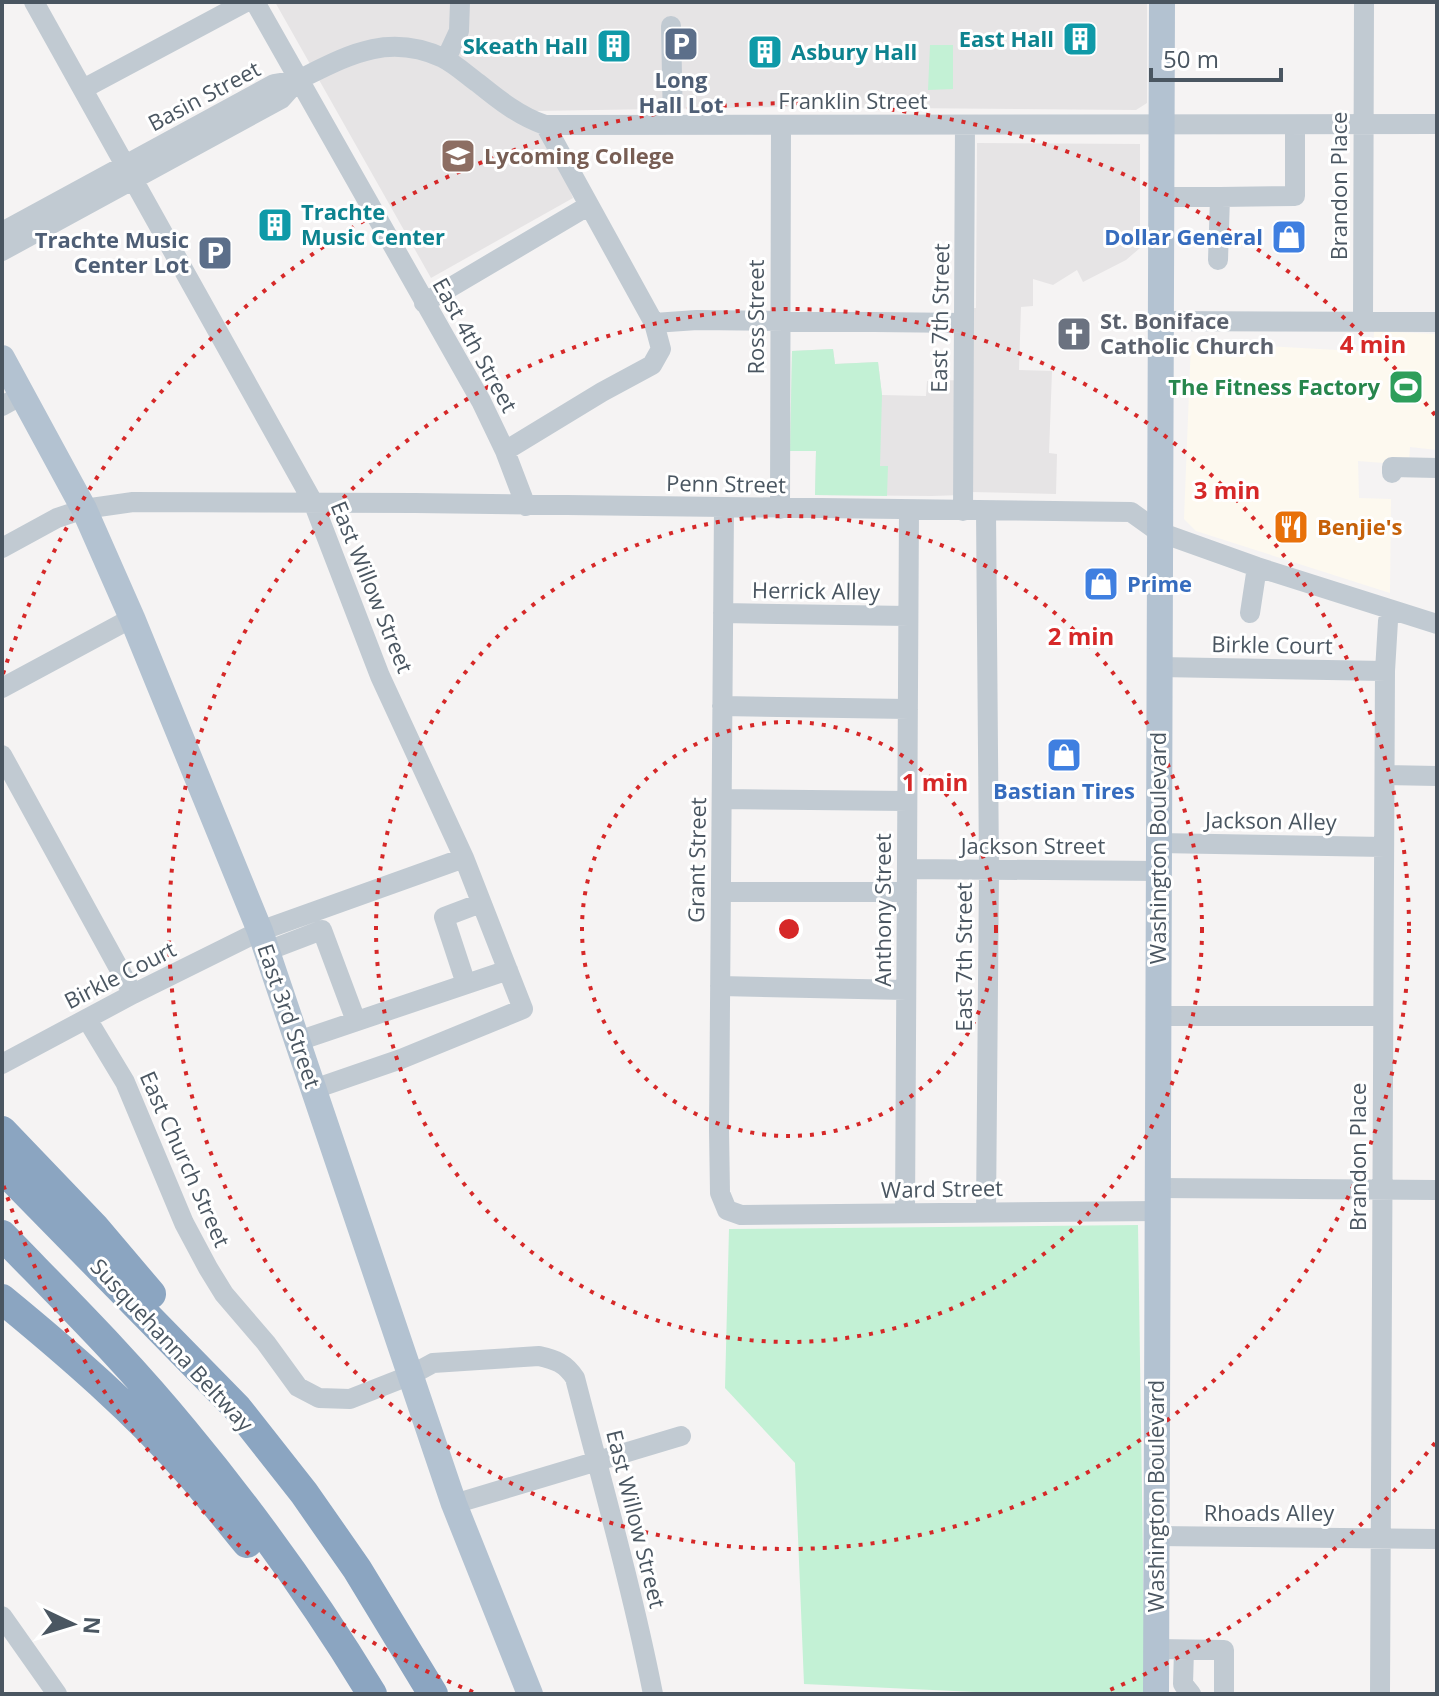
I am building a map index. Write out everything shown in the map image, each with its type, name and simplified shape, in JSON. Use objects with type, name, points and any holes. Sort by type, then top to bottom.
[{"type":"highway","points":[[2,1131],[95,1228],[174,1321],[237,1408]]},
{"type":"highway","name":"Susquehanna Beltway","points":[[2,1168],[237,1408],[304,1493],[357,1569],[433,1694]]},
{"type":"highway","points":[[2,1235],[125,1364],[192,1441],[307,1594],[372,1694]]},
{"type":"highway","points":[[2,1299],[83,1368],[191,1475],[262,1561],[357,1694]]},
{"type":"main road","name":"Washington Boulevard","points":[[1156,1694],[1162,2]]},
{"type":"main road","name":"East 3rd Street","points":[[2,358],[12,400],[84,509],[264,941],[454,1504],[530,1694]]},
{"type":"street","name":"East Willow Street","points":[[34,2],[313,502],[380,676],[464,858],[523,1009],[401,1059],[314,1089]]},
{"type":"street","points":[[83,89],[246,2]]},
{"type":"street","name":"East 4th Street","points":[[255,2],[481,401],[526,506]]},
{"type":"street","points":[[446,59],[459,31],[460,2]]},
{"type":"street","name":"Brandon Place","points":[[1363,322],[1364,2]]},
{"type":"street","points":[[671,26],[673,125]]},
{"type":"street","name":"Franklin Street","points":[[298,80],[352,53],[376,47],[400,47],[446,59],[515,111],[545,125],[1437,124]]},
{"type":"street","name":"Basin Street","points":[[2,232],[281,99],[298,80]]},
{"type":"street","points":[[505,451],[652,365],[661,349],[654,323],[545,125]]},
{"type":"street","name":"Ross Street","points":[[780,509],[781,125]]},
{"type":"street","name":"East 7th Street","points":[[963,511],[965,125]]},
{"type":"street","points":[[1160,197],[1295,196],[1295,125]]},
{"type":"street","name":"Basin Street","points":[[2,251],[129,172]]},
{"type":"street","points":[[1218,260],[1220,197]]},
{"type":"street","points":[[424,303],[588,206]]},
{"type":"street","points":[[654,323],[697,320],[964,323]]},
{"type":"street","points":[[1160,321],[1437,322]]},
{"type":"street","name":"Penn Street","points":[[2,548],[57,518],[84,509],[133,502],[1131,512],[1159,532],[1257,567],[1437,624]]},
{"type":"street","name":"Grant Street","points":[[724,508],[719,1130],[720,1193],[727,1210]]},
{"type":"street","name":"Anthony Street","points":[[905,1214],[909,510]]},
{"type":"street","name":"East 7th Street","points":[[986,511],[989,870],[986,1212]]},
{"type":"street","points":[[1250,613],[1257,567]]},
{"type":"street","name":"Herrick Alley","points":[[723,613],[908,616]]},
{"type":"street","points":[[2,688],[132,618]]},
{"type":"street","name":"Brandon Place","points":[[1380,1694],[1385,671],[1388,621]]},
{"type":"street","name":"Birkle Court","points":[[1159,667],[1385,671]]},
{"type":"street","points":[[722,706],[908,709]]},
{"type":"street","points":[[2,755],[133,994]]},
{"type":"street","points":[[1385,775],[1437,776]]},
{"type":"street","points":[[722,799],[907,801]]},
{"type":"street","name":"Jackson Alley","points":[[1158,843],[1384,847]]},
{"type":"street","points":[[264,941],[464,858]]},
{"type":"street","name":"Jackson Street","points":[[907,869],[1158,871]]},
{"type":"street","points":[[721,892],[907,892]]},
{"type":"street","points":[[466,984],[444,917],[481,903]]},
{"type":"street","points":[[264,941],[322,930],[356,1021]]},
{"type":"street","name":"Birkle Court","points":[[8,1061],[133,994],[264,941]]},
{"type":"street","points":[[298,1041],[508,970]]},
{"type":"street","points":[[720,986],[906,990]]},
{"type":"street","points":[[1157,1016],[1383,1016]]},
{"type":"street","name":"East Church Street","points":[[87,1019],[125,1082],[184,1223],[208,1268],[224,1294],[266,1343],[286,1374],[304,1391],[319,1398],[350,1399],[411,1375]]},
{"type":"street","points":[[2,1039],[8,1061]]},
{"type":"street","name":"Ward Street","points":[[727,1210],[741,1215],[986,1212],[1157,1200],[1437,1190]]},
{"type":"street","name":"East Willow Street","points":[[411,1375],[433,1363],[539,1356],[559,1361],[575,1378],[642,1637],[653,1694]]},
{"type":"street","points":[[454,1504],[681,1436]]},
{"type":"street","name":"Rhoads Alley","points":[[1156,1536],[1437,1539]]},
{"type":"street","points":[[2,1616],[57,1694]]},
{"type":"street","points":[[1156,1649],[1224,1650],[1224,1694]]},
{"type":"street","points":[[1184,1650],[1183,1684],[1191,1694]]},
{"type":"shaded area","name":"Lycoming College","points":[[275,2],[1147,2],[1147,103],[1136,110],[781,107],[536,111],[573,198],[431,278]]},
{"type":"shaded area","points":[[977,143],[1140,144],[1140,248],[1126,260],[1083,282],[1077,270],[1053,285],[1033,279],[1033,306],[1021,307],[1019,370],[1052,371],[1049,453],[1057,454],[1056,494],[815,495],[816,451],[790,451],[792,351],[833,349],[835,364],[878,362],[882,395],[926,396],[927,381],[963,380],[964,308],[976,308]]},
{"type":"shaded area","points":[[1374,331],[1437,334],[1437,450],[1410,447],[1409,465],[1358,461],[1359,498],[1391,499],[1390,593],[1196,531],[1184,519],[1191,342],[1373,352]]},
{"type":"green space","points":[[930,45],[953,45],[953,89],[928,90]]},
{"type":"green space","points":[[833,349],[835,364],[878,362],[882,395],[880,466],[888,466],[887,496],[815,495],[816,451],[790,451],[792,351]]},
{"type":"green space","points":[[1138,1225],[1145,1694],[1018,1694],[804,1684],[795,1463],[725,1388],[729,1229]]},
{"type":"place","name":"East Hall","points":[[1080,39]]},
{"type":"place","name":"Long Hall Lot","points":[[681,44]]},
{"type":"place","name":"Skeath Hall","points":[[614,46]]},
{"type":"place","name":"Asbury Hall","points":[[765,52]]},
{"type":"place","name":"Lycoming College","points":[[458,156]]},
{"type":"place","name":"Trachte Music Center","points":[[275,225]]},
{"type":"place","name":"Dollar General","points":[[1289,237]]},
{"type":"place","name":"Trachte Music Center Lot","points":[[215,253]]},
{"type":"place","name":"St. Boniface Catholic Church","points":[[1074,334]]},
{"type":"place","name":"The Fitness Factory","points":[[1406,387]]},
{"type":"place","name":"Benjie's","points":[[1291,527]]},
{"type":"place","name":"Prime","points":[[1101,584]]},
{"type":"place","name":"Bastian Tires","points":[[1064,755]]}]
